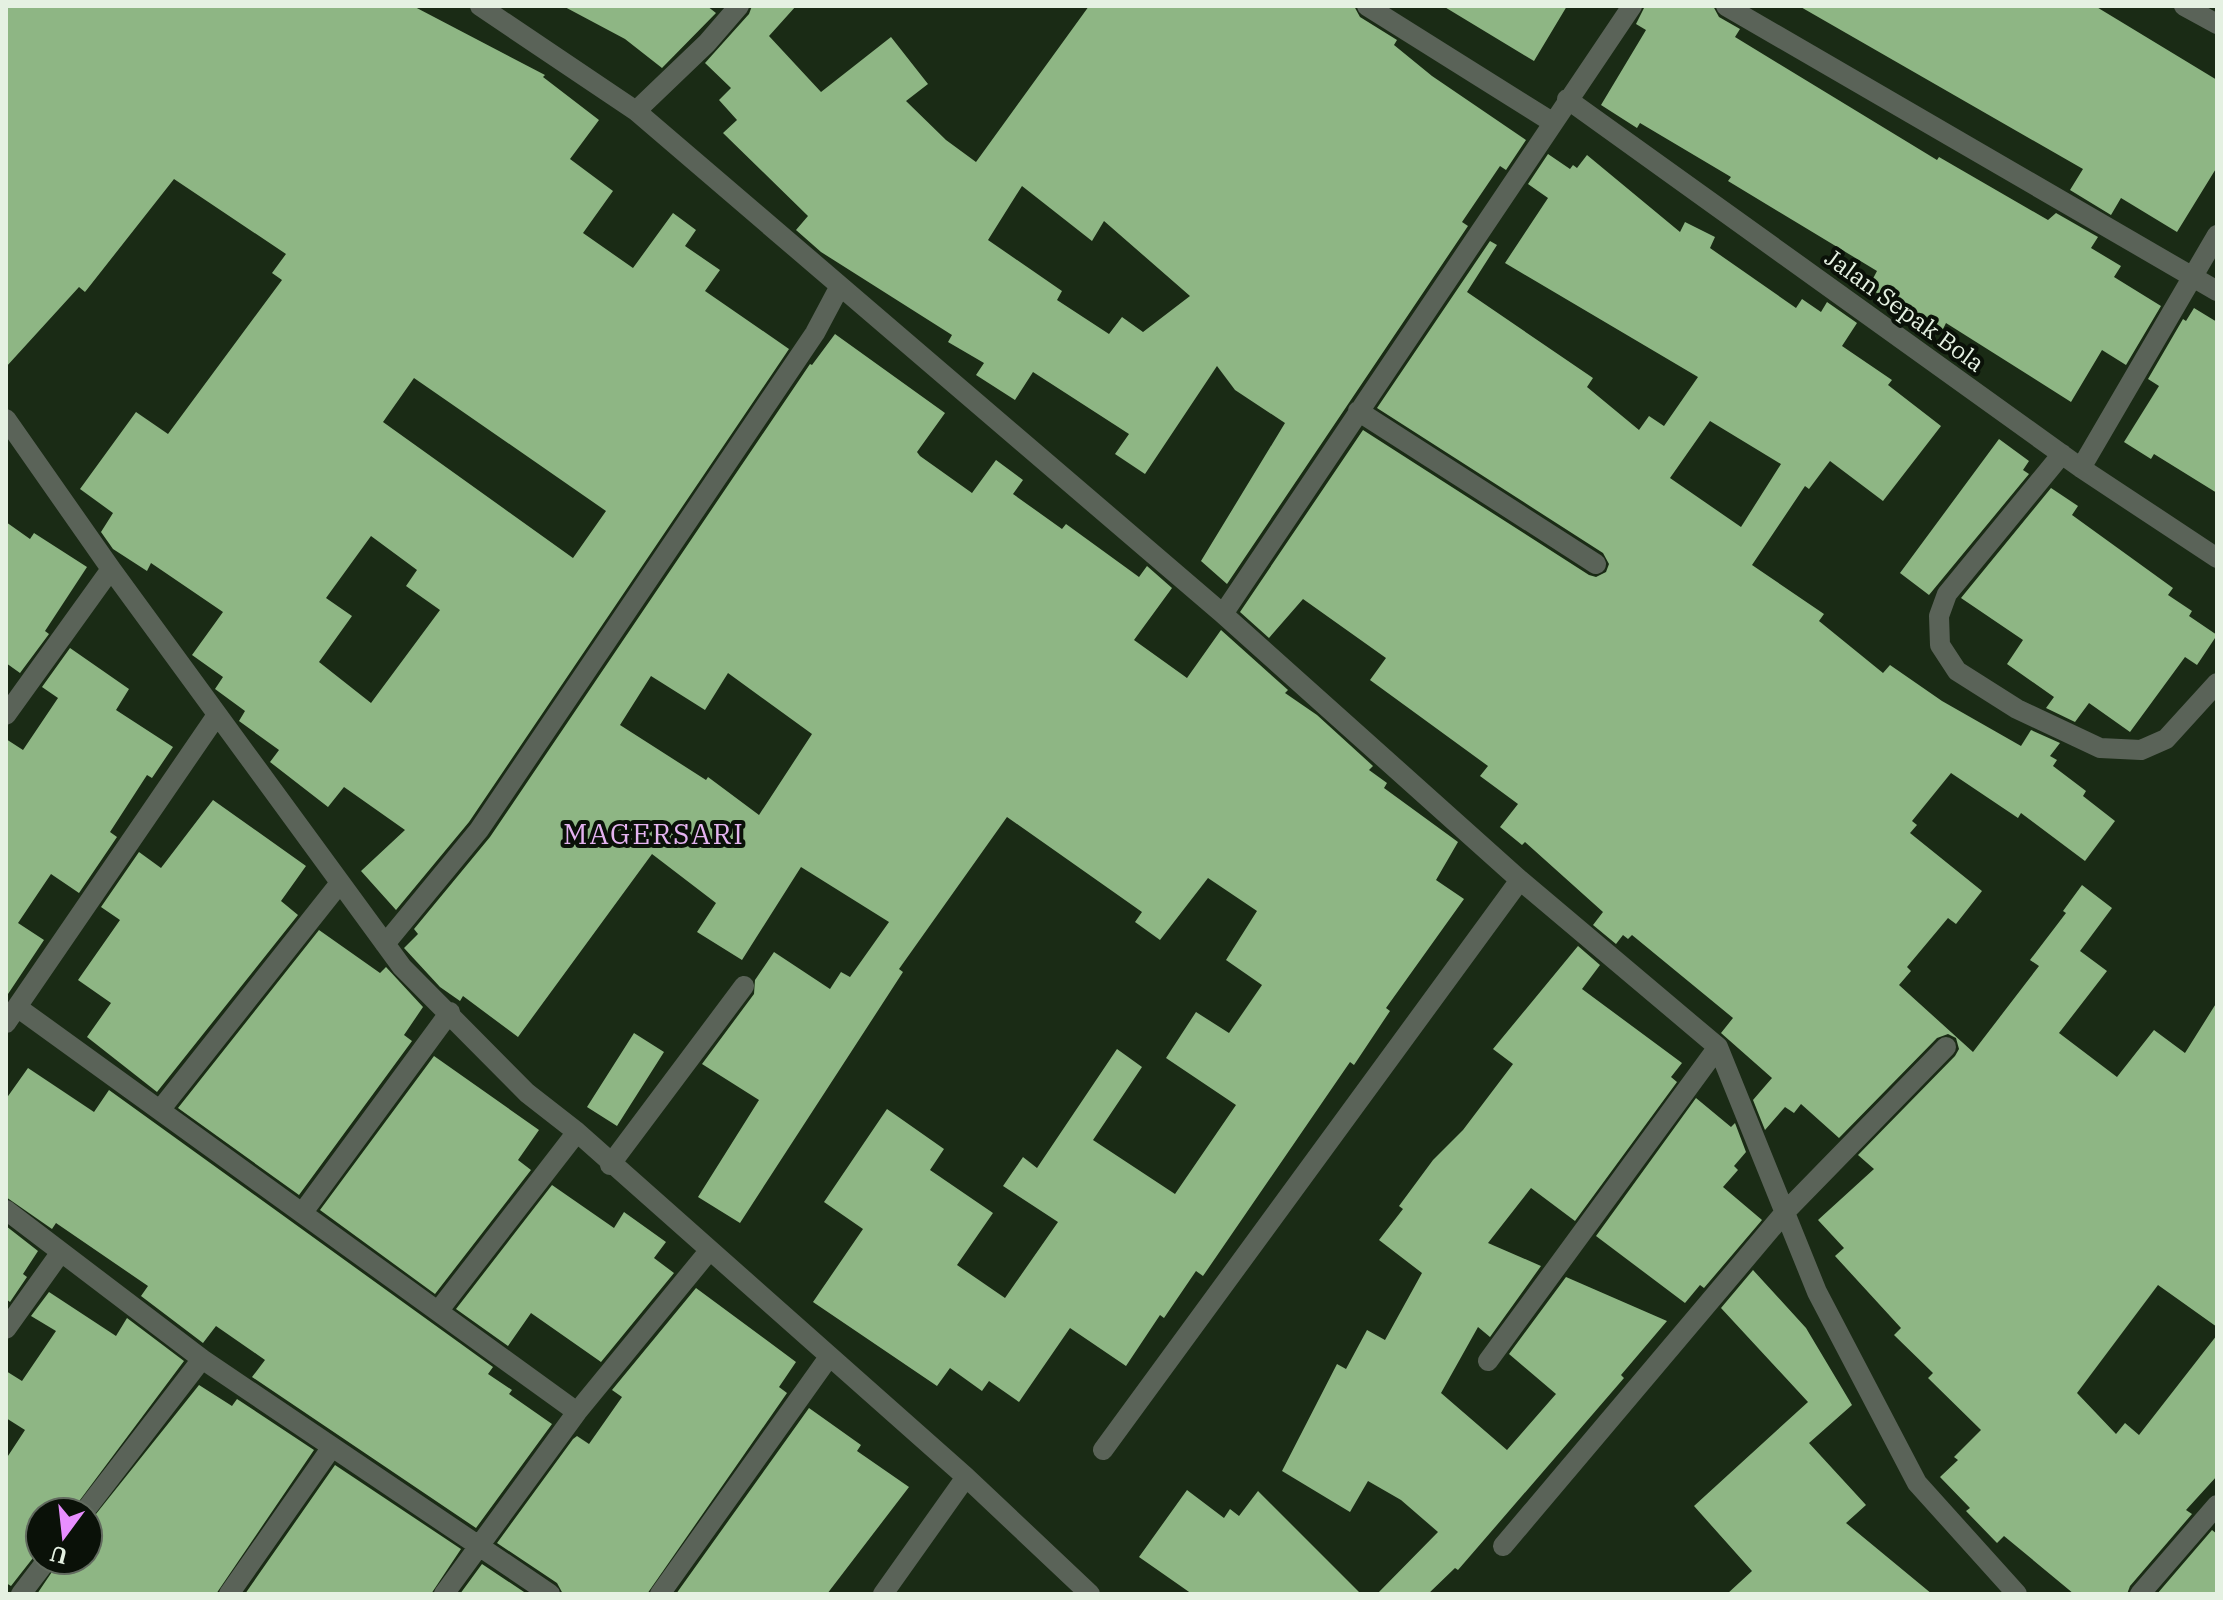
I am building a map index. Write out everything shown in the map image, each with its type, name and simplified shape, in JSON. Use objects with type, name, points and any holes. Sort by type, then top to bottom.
[{"type":"street","points":[[480,6],[636,111],[1223,614],[1520,880],[1718,1047],[1817,1292],[1917,1483],[2017,1594]]},
{"type":"street","points":[[636,111],[707,43],[739,6]]},
{"type":"street","points":[[1367,6],[1552,122]]},
{"type":"street","points":[[1223,614],[1632,6]]},
{"type":"street","points":[[1726,6],[2217,291]]},
{"type":"street","points":[[2184,6],[2217,24]]},
{"type":"street","name":"Jalan Sepak Bola","points":[[1567,99],[2081,468],[2217,558]]},
{"type":"street","points":[[2081,468],[2217,235]]},
{"type":"street","points":[[385,944],[479,830],[815,333],[840,286]]},
{"type":"street","points":[[1358,411],[1596,564]]},
{"type":"street","points":[[6,419],[111,569],[402,967],[527,1093],[577,1132],[610,1165],[966,1477],[1090,1594]]},
{"type":"street","points":[[2062,454],[1947,594],[1939,616],[1940,645],[1957,671],[2017,709],[2100,748],[2141,750],[2166,739],[2217,683]]},
{"type":"street","points":[[6,715],[111,569]]},
{"type":"street","points":[[217,715],[11,1015],[160,1110],[577,1412]]},
{"type":"street","points":[[1103,1450],[1520,880]]},
{"type":"street","points":[[160,1110],[340,883]]},
{"type":"street","points":[[610,1165],[744,986]]},
{"type":"street","points":[[303,1212],[450,1012]]},
{"type":"street","points":[[1488,1361],[1718,1047]]},
{"type":"street","points":[[1503,1546],[1786,1211],[1946,1047]]},
{"type":"street","points":[[439,1310],[577,1132]]},
{"type":"street","points":[[6,1210],[202,1359],[550,1594]]},
{"type":"street","points":[[444,1594],[577,1412],[709,1251]]},
{"type":"street","points":[[6,1329],[61,1252]]},
{"type":"street","points":[[660,1594],[829,1357]]},
{"type":"street","points":[[96,1496],[202,1359]]},
{"type":"street","points":[[229,1594],[332,1447]]},
{"type":"street","points":[[883,1594],[966,1477]]},
{"type":"street","points":[[2140,1594],[2217,1505]]},
{"type":"street","points":[[21,1594],[35,1576]]},
{"type":"building","points":[[6,6],[413,6],[545,75],[543,77],[599,120],[570,159],[613,191],[583,233],[633,268],[673,213],[696,230],[685,246],[720,270],[705,291],[789,349],[469,822],[396,910],[361,871],[405,830],[344,787],[328,807],[270,762],[279,750],[239,721],[245,711],[215,689],[223,677],[192,655],[223,612],[151,563],[147,571],[113,549],[101,532],[113,513],[80,489],[136,412],[168,434],[282,280],[272,273],[286,254],[174,179],[85,292],[79,287],[6,367]],"holes":[[[414,378],[606,511],[573,558],[383,422]],[[371,536],[417,570],[406,586],[440,610],[371,703],[319,662],[352,616],[326,598]]]},
{"type":"building","points":[[563,6],[707,6],[716,13],[662,68],[625,39]]},
{"type":"building","points":[[752,6],[796,6],[769,36],[821,92],[891,37],[928,84],[906,101],[946,140],[976,162],[1089,6],[1354,6],[1360,17],[1397,40],[1394,45],[1432,76],[1526,140],[1506,170],[1500,166],[1462,222],[1468,226],[1227,584],[1201,561],[1285,423],[1235,390],[1217,366],[1145,474],[1115,454],[1129,434],[1033,372],[1015,400],[976,375],[984,363],[948,342],[952,335],[821,252],[796,230],[808,216],[723,133],[737,120],[719,100],[731,88],[705,63],[749,14]],"holes":[[[1022,186],[1092,241],[1104,221],[1190,296],[1143,332],[1122,317],[1109,334],[1057,300],[1062,291],[988,240]]]},
{"type":"building","points":[[1443,6],[1567,6],[1534,61]]},
{"type":"building","points":[[1645,6],[1713,6],[1719,17],[1740,29],[1735,37],[1937,160],[1939,157],[2048,220],[2056,213],[2098,237],[2091,248],[2121,266],[2114,277],[2161,306],[2126,365],[2102,350],[2071,402],[1946,323],[1943,329],[1868,288],[1877,271],[1728,181],[1731,177],[1640,123],[1637,128],[1601,105],[1646,30],[1636,24]]},
{"type":"building","points":[[1799,6],[2095,6],[2217,80],[2217,167],[2177,232],[2121,198],[2111,215],[2070,190],[2083,169]]},
{"type":"building","points":[[1548,154],[1570,169],[1573,165],[1577,168],[1587,155],[1680,232],[1685,222],[1715,237],[1710,248],[1796,308],[1802,299],[1821,312],[1827,302],[1857,323],[1842,346],[1892,380],[1888,385],[1941,426],[1883,501],[1830,461],[1809,489],[1805,486],[1752,565],[1824,614],[1819,621],[1883,673],[1890,665],[1942,701],[2021,746],[2031,730],[2060,743],[2050,756],[2057,760],[2053,766],[2086,791],[2083,796],[2115,821],[2085,861],[2021,813],[2018,818],[1951,773],[1912,821],[1917,825],[1910,833],[1982,891],[1956,924],[1948,918],[1907,967],[1911,971],[1899,985],[1973,1052],[2039,966],[2030,960],[2066,913],[2063,911],[2082,885],[2112,908],[2080,951],[2107,971],[2059,1033],[2117,1077],[2154,1030],[2185,1053],[2217,1002],[2217,1327],[2158,1285],[2077,1393],[2116,1434],[2125,1423],[2139,1435],[2217,1335],[2217,1476],[2186,1510],[2192,1514],[2130,1586],[2127,1594],[2074,1594],[2004,1536],[1997,1543],[1966,1511],[1970,1508],[1940,1477],[1958,1460],[1954,1457],[1981,1430],[1928,1378],[1933,1373],[1894,1335],[1901,1328],[1835,1256],[1844,1248],[1818,1220],[1874,1169],[1858,1155],[1955,1056],[1959,1049],[1956,1038],[1948,1034],[1937,1038],[1839,1138],[1801,1104],[1794,1113],[1785,1107],[1765,1130],[1753,1100],[1772,1078],[1721,1033],[1733,1018],[1632,935],[1628,939],[1623,935],[1616,944],[1593,925],[1603,912],[1525,842],[1522,845],[1500,827],[1518,804],[1480,776],[1488,766],[1370,680],[1386,658],[1303,599],[1269,638],[1240,612],[1363,430],[1589,575],[1596,577],[1606,572],[1609,564],[1603,553],[1377,408],[1490,241],[1497,245],[1467,292],[1593,378],[1587,387],[1639,430],[1649,416],[1664,426],[1698,377],[1505,263],[1548,198],[1528,184]],"holes":[[[1710,421],[1781,464],[1741,527],[1670,478]]]},
{"type":"building","points":[[2194,308],[2217,322],[2217,493],[2154,454],[2151,459],[2124,442],[2159,386],[2148,379],[2183,319],[2186,321]]},
{"type":"building","points":[[835,334],[945,413],[917,452],[920,456],[972,493],[996,460],[1023,480],[1013,494],[1062,529],[1066,524],[1139,577],[1147,566],[1172,588],[1134,640],[1187,678],[1221,630],[1288,690],[1285,693],[1317,715],[1373,766],[1369,770],[1387,783],[1384,788],[1458,842],[1436,880],[1464,899],[1386,1008],[1390,1011],[1354,1065],[1350,1062],[1203,1276],[1196,1271],[1164,1318],[1160,1315],[1126,1366],[1070,1328],[1019,1402],[989,1381],[982,1391],[950,1368],[937,1386],[813,1302],[863,1229],[824,1202],[887,1109],[944,1149],[930,1170],[993,1213],[957,1265],[1005,1298],[1058,1222],[1003,1186],[1023,1157],[1037,1168],[1117,1049],[1142,1067],[1093,1140],[1175,1194],[1236,1105],[1166,1058],[1196,1012],[1229,1033],[1262,985],[1226,960],[1257,911],[1208,878],[1160,940],[1135,922],[1142,912],[1007,817],[899,969],[903,972],[740,1223],[698,1197],[759,1100],[702,1064],[754,994],[755,980],[774,952],[830,989],[841,972],[850,977],[889,922],[801,867],[742,960],[697,932],[716,903],[652,854],[518,1037],[463,996],[460,1001],[440,987],[404,948],[418,934],[414,929],[490,837]],"holes":[[[728,673],[812,734],[759,815],[708,777],[706,780],[620,725],[651,676],[705,710]]]},
{"type":"building","points":[[1999,439],[2029,461],[2023,470],[2029,474],[1929,595],[1900,573]]},
{"type":"building","points":[[2051,488],[2078,506],[2072,515],[2173,588],[2168,595],[2192,611],[2189,616],[2217,635],[2197,665],[2185,657],[2130,732],[2089,703],[2075,722],[2046,708],[2054,697],[2007,664],[2023,640],[1961,598]]},
{"type":"building","points":[[6,522],[30,539],[34,533],[87,567],[45,631],[49,634],[20,673],[6,663]]},
{"type":"building","points":[[70,648],[129,689],[116,710],[173,747],[152,778],[147,775],[110,832],[117,837],[79,893],[51,874],[18,923],[44,940],[6,997],[6,739],[23,750],[58,698],[42,687]]},
{"type":"building","points":[[213,800],[306,866],[281,901],[298,915],[157,1092],[87,1037],[111,1003],[78,980],[120,920],[101,907],[139,852],[161,868]]},
{"type":"building","points":[[319,930],[380,973],[386,967],[423,1007],[404,1035],[412,1041],[299,1195],[178,1108]]},
{"type":"building","points":[[1578,946],[1600,965],[1582,989],[1682,1063],[1671,1077],[1677,1082],[1575,1221],[1531,1188],[1488,1243],[1541,1266],[1490,1337],[1478,1327],[1441,1393],[1507,1450],[1556,1394],[1509,1354],[1566,1277],[1667,1321],[1621,1375],[1624,1378],[1458,1570],[1455,1568],[1428,1594],[1377,1594],[1438,1532],[1401,1500],[1368,1481],[1350,1512],[1282,1471],[1337,1364],[1346,1369],[1367,1330],[1385,1340],[1422,1273],[1379,1240],[1403,1209],[1399,1206],[1433,1160],[1463,1130],[1513,1064],[1493,1049]]},
{"type":"building","points":[[634,1033],[664,1052],[617,1126],[587,1107]]},
{"type":"building","points":[[434,1056],[539,1130],[518,1160],[531,1170],[435,1294],[320,1210]]},
{"type":"building","points":[[28,1068],[94,1112],[109,1090],[493,1367],[488,1374],[512,1390],[509,1394],[552,1424],[476,1528],[252,1377],[265,1360],[216,1326],[203,1343],[141,1296],[148,1286],[56,1223],[52,1229],[6,1197],[6,1099]]},
{"type":"building","points":[[1696,1098],[1731,1127],[1735,1123],[1746,1152],[1734,1166],[1738,1170],[1723,1187],[1762,1220],[1704,1288],[1700,1285],[1685,1303],[1596,1236]]},
{"type":"building","points":[[552,1185],[614,1228],[624,1212],[666,1242],[654,1258],[674,1273],[601,1362],[531,1313],[508,1346],[456,1309]]},
{"type":"building","points":[[6,1226],[38,1251],[23,1274],[27,1277],[10,1302],[6,1299]]},
{"type":"building","points":[[1753,1270],[1806,1328],[1852,1405],[1809,1443],[1866,1505],[1846,1523],[1932,1594],[1727,1594],[1752,1571],[1694,1506],[1808,1402],[1721,1308]]},
{"type":"building","points":[[696,1288],[796,1362],[779,1387],[787,1393],[647,1594],[563,1594],[557,1583],[497,1543],[573,1439],[577,1436],[589,1444],[622,1397],[612,1390]]},
{"type":"building","points":[[49,1292],[116,1336],[127,1318],[184,1361],[83,1496],[24,1496],[24,1569],[11,1586],[6,1583],[6,1459],[25,1430],[6,1418],[6,1371],[22,1381],[56,1331],[31,1316]]},
{"type":"building","points":[[199,1385],[232,1406],[237,1399],[314,1450],[216,1594],[37,1594],[49,1576],[104,1576],[104,1504]]},
{"type":"building","points":[[809,1408],[861,1445],[857,1451],[909,1487],[827,1594],[676,1594]]},
{"type":"building","points":[[335,1465],[461,1549],[431,1594],[245,1594]]},
{"type":"building","points":[[1187,1490],[1224,1518],[1230,1509],[1239,1516],[1258,1491],[1361,1594],[1192,1594],[1139,1557]]},
{"type":"building","points":[[2212,1530],[2217,1534],[2217,1594],[2157,1594]]},
{"type":"building","points":[[482,1564],[527,1594],[460,1594]]},
{"type":"district","name":"MAGERSARI","points":[[654,833]]}]
